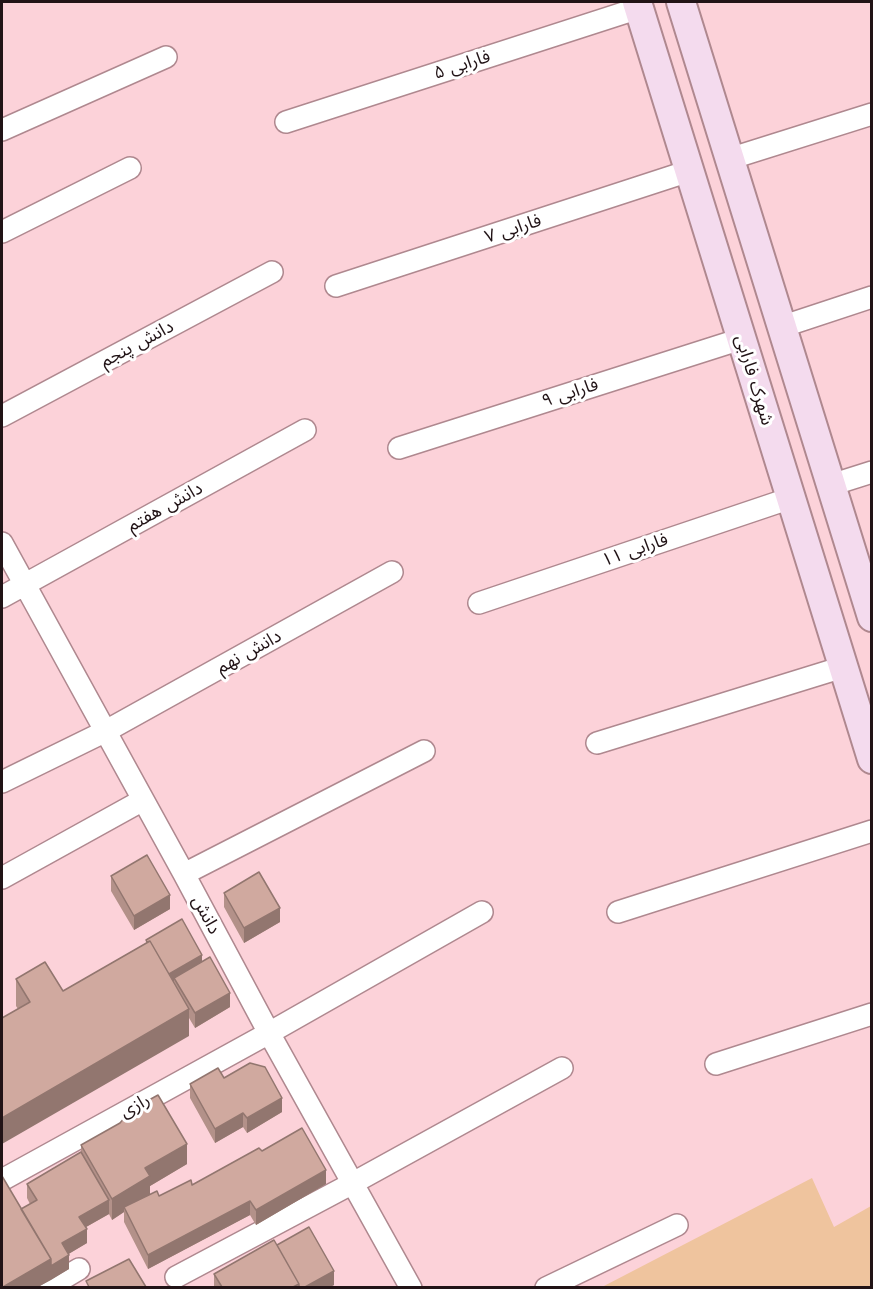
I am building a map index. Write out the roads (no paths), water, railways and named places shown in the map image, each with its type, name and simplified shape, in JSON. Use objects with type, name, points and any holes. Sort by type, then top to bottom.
[{"type":"main road","points":[[681,2],[872,617]]},
{"type":"main road","name":"شهرک فارابی","points":[[638,5],[872,759]]},
{"type":"main road","points":[[790,498],[831,485]]},
{"type":"street","name":"فارابی ۵","points":[[286,122],[638,5]]},
{"type":"street","points":[[2,130],[166,57]]},
{"type":"street","points":[[729,159],[872,114]]},
{"type":"street","points":[[2,232],[130,168]]},
{"type":"street","name":"فارابی ۷","points":[[336,286],[689,171]]},
{"type":"street","name":"دانش پنجم","points":[[2,416],[272,272]]},
{"type":"street","points":[[781,327],[872,297]]},
{"type":"street","name":"فارابی ۹","points":[[399,448],[741,339]]},
{"type":"street","name":"دانش هفتم","points":[[2,597],[305,430]]},
{"type":"street","points":[[831,485],[872,472]]},
{"type":"street","name":"فارابی ۱۱","points":[[479,603],[790,498]]},
{"type":"street","name":"دانش","points":[[2,543],[269,1033],[411,1287]]},
{"type":"street","name":"دانش نهم","points":[[2,782],[106,731],[392,572]]},
{"type":"street","points":[[597,743],[843,667]]},
{"type":"street","points":[[184,874],[424,751]]},
{"type":"street","points":[[2,878],[143,800]]},
{"type":"street","points":[[618,912],[872,831]]},
{"type":"street","name":"رازی","points":[[2,1180],[269,1033],[482,912]]},
{"type":"street","points":[[716,1064],[872,1014]]},
{"type":"street","points":[[176,1277],[562,1068]]},
{"type":"street","points":[[546,1287],[676,1225]]},
{"type":"street","points":[[47,1287],[79,1269]]}]
